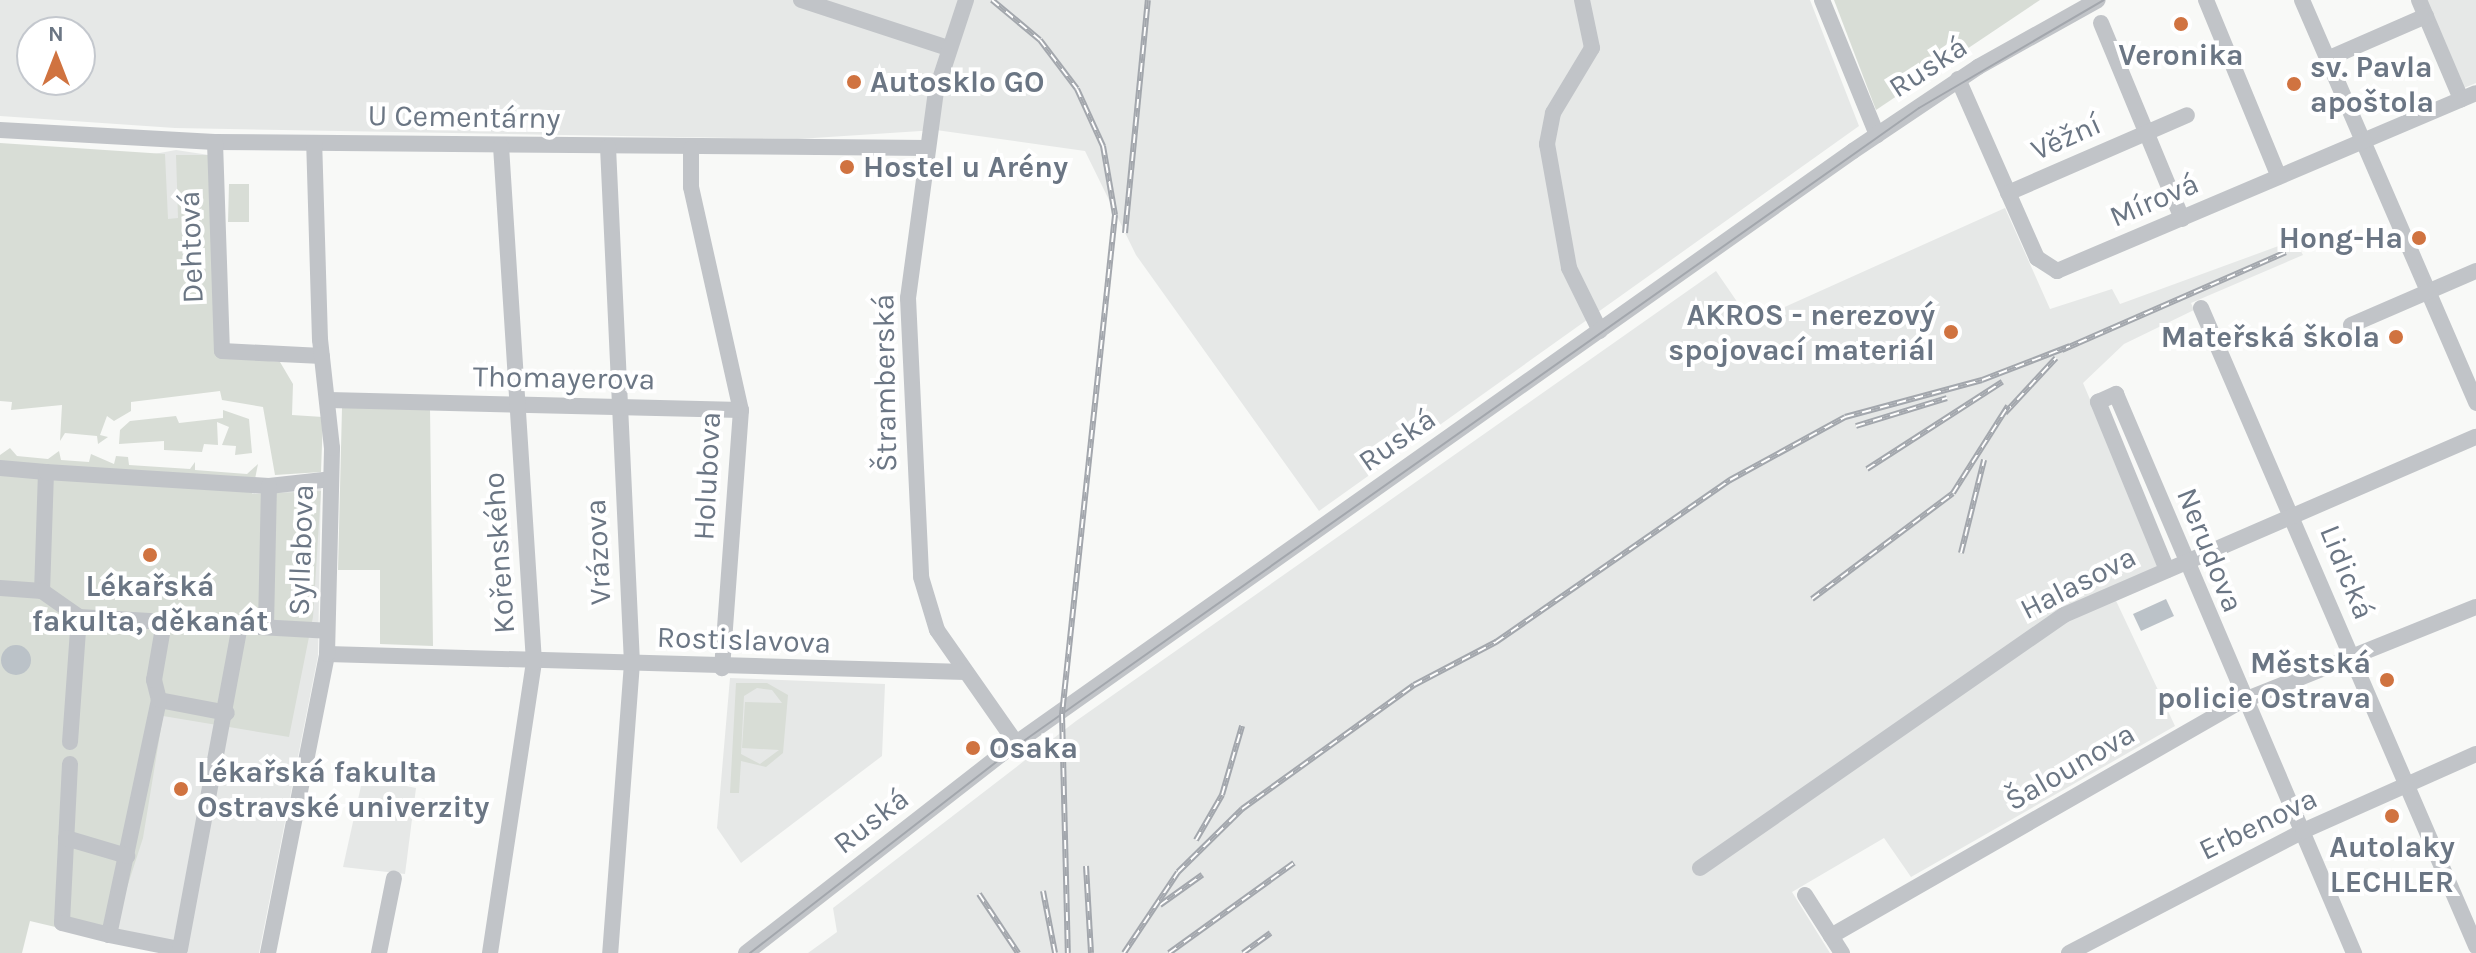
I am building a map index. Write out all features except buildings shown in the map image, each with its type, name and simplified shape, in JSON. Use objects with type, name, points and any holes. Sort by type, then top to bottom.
[{"type":"street","points":[[801,0],[948,48]]},
{"type":"street","name":"Štramberská","points":[[966,0],[948,48],[928,148],[907,327],[921,577],[932,620],[1016,743]]},
{"type":"street","points":[[1582,0],[1592,48],[1553,113],[1547,144],[1569,268],[1600,331]]},
{"type":"street","points":[[1822,0],[1877,135]]},
{"type":"street","name":"Ruská","points":[[746,953],[1016,743],[1877,135],[1958,79],[2098,0]]},
{"type":"street","points":[[2206,0],[2279,177]]},
{"type":"street","points":[[2302,0],[2476,403]]},
{"type":"street","points":[[2327,59],[2422,8],[2468,96]]},
{"type":"street","name":"Věžní","points":[[2101,23],[2182,219]]},
{"type":"street","name":"Mírová","points":[[1958,79],[2037,258],[2053,271],[2468,96]]},
{"type":"street","name":"Věžní","points":[[2008,193],[2187,115]]},
{"type":"street","name":"U Cementárny","points":[[0,130],[215,142],[691,149],[928,148]]},
{"type":"street","name":"Dehtová","points":[[215,142],[222,351],[322,356]]},
{"type":"street","name":"Syllabova","points":[[268,953],[327,654],[331,479],[329,400],[322,356],[314,143]]},
{"type":"street","name":"Kořenského","points":[[490,953],[534,662],[501,146]]},
{"type":"street","name":"Vrázova","points":[[608,147],[632,663],[610,953]]},
{"type":"street","name":"Holubova","points":[[691,149],[691,187],[741,410],[722,668]]},
{"type":"street","points":[[2351,325],[2476,271]]},
{"type":"street","name":"Lidická","points":[[2201,308],[2293,515],[2476,946]]},
{"type":"street","name":"Nerudova","points":[[2175,566],[2116,394],[2098,402],[2175,566],[2303,831],[2354,953]]},
{"type":"street","name":"Thomayerova","points":[[329,400],[741,410]]},
{"type":"street","name":"Halasova","points":[[1700,868],[2064,615],[2476,437]]},
{"type":"street","points":[[0,468],[269,486],[331,479]]},
{"type":"street","points":[[42,591],[46,472]]},
{"type":"street","points":[[266,627],[269,486]]},
{"type":"street","points":[[0,588],[42,591],[79,617],[327,631]]},
{"type":"street","name":"Šalounova","points":[[1831,936],[2242,701],[2350,655],[2476,607]]},
{"type":"street","points":[[70,742],[79,617]]},
{"type":"street","points":[[109,935],[159,700],[154,680],[164,622]]},
{"type":"street","points":[[70,764],[62,923],[180,949],[227,713],[240,626]]},
{"type":"street","name":"Rostislavova","points":[[327,654],[722,668],[966,672]]},
{"type":"street","points":[[159,700],[227,713]]},
{"type":"street","name":"Erbenova","points":[[2069,953],[2303,831],[2476,754]]},
{"type":"street","points":[[66,838],[127,856]]},
{"type":"street","points":[[379,953],[394,878]]},
{"type":"street","points":[[1805,895],[1842,953]]},
{"type":"shaded area","points":[[0,0],[1810,0],[1859,126],[1319,511],[1136,255],[1085,151],[936,130],[798,139],[175,128],[0,116]]},
{"type":"shaded area","points":[[1834,0],[2040,0],[1876,110]]},
{"type":"shaded area","points":[[2427,0],[2476,0],[2476,83],[2464,88]]},
{"type":"shaded area","points":[[0,143],[165,154],[168,219],[178,218],[176,155],[209,155],[218,356],[280,362],[293,384],[292,415],[323,417],[321,472],[275,475],[263,407],[222,400],[220,391],[131,402],[131,411],[114,421],[107,416],[100,435],[108,437],[98,444],[97,436],[65,433],[60,441],[62,405],[11,410],[12,402],[0,401]]},
{"type":"shaded area","points":[[176,150],[209,155],[212,226],[150,227],[154,154]]},
{"type":"shaded area","points":[[229,184],[249,184],[249,222],[228,222]]},
{"type":"shaded area","points":[[2005,208],[2050,309],[2112,289],[2120,304],[2295,240],[2303,255],[2191,303],[2194,310],[2124,344],[2083,383],[2161,566],[2110,588],[2175,726],[1911,877],[1884,838],[1792,892],[1830,953],[808,953],[837,932],[833,908],[1076,721],[1716,271],[1751,322]]},
{"type":"shaded area","points":[[342,408],[430,408],[433,646],[380,644],[380,570],[338,570]]},
{"type":"shaded area","points":[[223,410],[249,419],[252,453],[235,455],[236,446],[222,445],[229,427],[217,422],[218,445],[204,444],[202,452],[164,450],[164,441],[119,444],[120,430],[130,421],[176,416],[179,423],[223,418]]},
{"type":"shaded area","name":"Lékařská fakulta Ostravské univerzity","points":[[10,448],[17,456],[48,459],[59,451],[61,460],[89,462],[91,454],[114,464],[116,456],[128,457],[129,465],[190,469],[195,462],[195,470],[247,474],[258,464],[252,494],[321,491],[313,617],[289,737],[163,716],[143,838],[110,940],[30,921],[22,953],[0,953],[0,455]]},
{"type":"shaded area","name":"Lékařská fakulta Ostravské univerzity","points":[[321,482],[318,656],[259,953],[177,953],[63,922],[0,588],[269,486]]},
{"type":"shaded area","points":[[2166,599],[2174,616],[2141,631],[2133,614]]},
{"type":"shaded area","points":[[16,645],[27,649],[31,660],[27,671],[16,675],[5,671],[1,660],[5,649]]},
{"type":"shaded area","points":[[730,678],[885,684],[882,756],[741,863],[717,828]]},
{"type":"shaded area","points":[[736,683],[767,683],[788,695],[783,753],[766,767],[741,761],[739,793],[730,793]],"holes":[[[757,688],[772,690],[782,703],[745,702],[742,748],[779,750],[760,764],[741,754],[744,696]]]},
{"type":"shaded area","points":[[363,777],[416,788],[405,874],[343,867]]},
{"type":"tram line","points":[[750,953],[1018,745],[1919,108],[2104,0]]},
{"type":"railway","points":[[992,0],[1040,40],[1077,89],[1103,146],[1115,215],[1062,714],[1068,953]]},
{"type":"railway","points":[[1125,233],[1148,0]]},
{"type":"railway","points":[[2062,350],[2286,252]]},
{"type":"railway","points":[[1124,953],[1178,872],[1242,809],[1414,685],[1496,642],[1730,480],[1845,417],[1982,380],[2070,346]]},
{"type":"railway","points":[[2005,413],[2056,358]]},
{"type":"railway","points":[[1867,469],[2002,382]]},
{"type":"railway","points":[[1856,426],[1947,398]]},
{"type":"railway","points":[[1812,599],[1953,493],[2008,406]]},
{"type":"railway","points":[[1961,553],[1984,460]]},
{"type":"railway","points":[[1196,840],[1222,795],[1242,726]]},
{"type":"railway","points":[[1169,953],[1294,863]]},
{"type":"railway","points":[[1086,866],[1091,953]]},
{"type":"railway","points":[[1160,905],[1202,875]]},
{"type":"railway","points":[[1043,891],[1055,953]]},
{"type":"railway","points":[[979,894],[1018,953]]},
{"type":"railway","points":[[1243,953],[1271,933]]},
{"type":"place","name":"Veronika","points":[[2181,24]]},
{"type":"place","name":"Autosklo GO","points":[[854,82]]},
{"type":"place","name":"sv. Pavla apoštola","points":[[2294,84]]},
{"type":"place","name":"Hostel u Arény","points":[[847,167]]},
{"type":"place","name":"Hong-Ha","points":[[2419,238]]},
{"type":"place","name":"AKROS - nerezový spojovací materiál","points":[[1951,332]]},
{"type":"place","name":"Mateřská škola","points":[[2396,337]]},
{"type":"place","name":"Lékařská fakulta, děkanát","points":[[150,555]]},
{"type":"place","name":"Městská policie Ostrava","points":[[2387,680]]},
{"type":"place","name":"Osaka","points":[[973,748]]},
{"type":"place","name":"Lékařská fakulta Ostravské univerzity","points":[[181,789]]},
{"type":"place","name":"Autolaky LECHLER","points":[[2392,816]]}]
